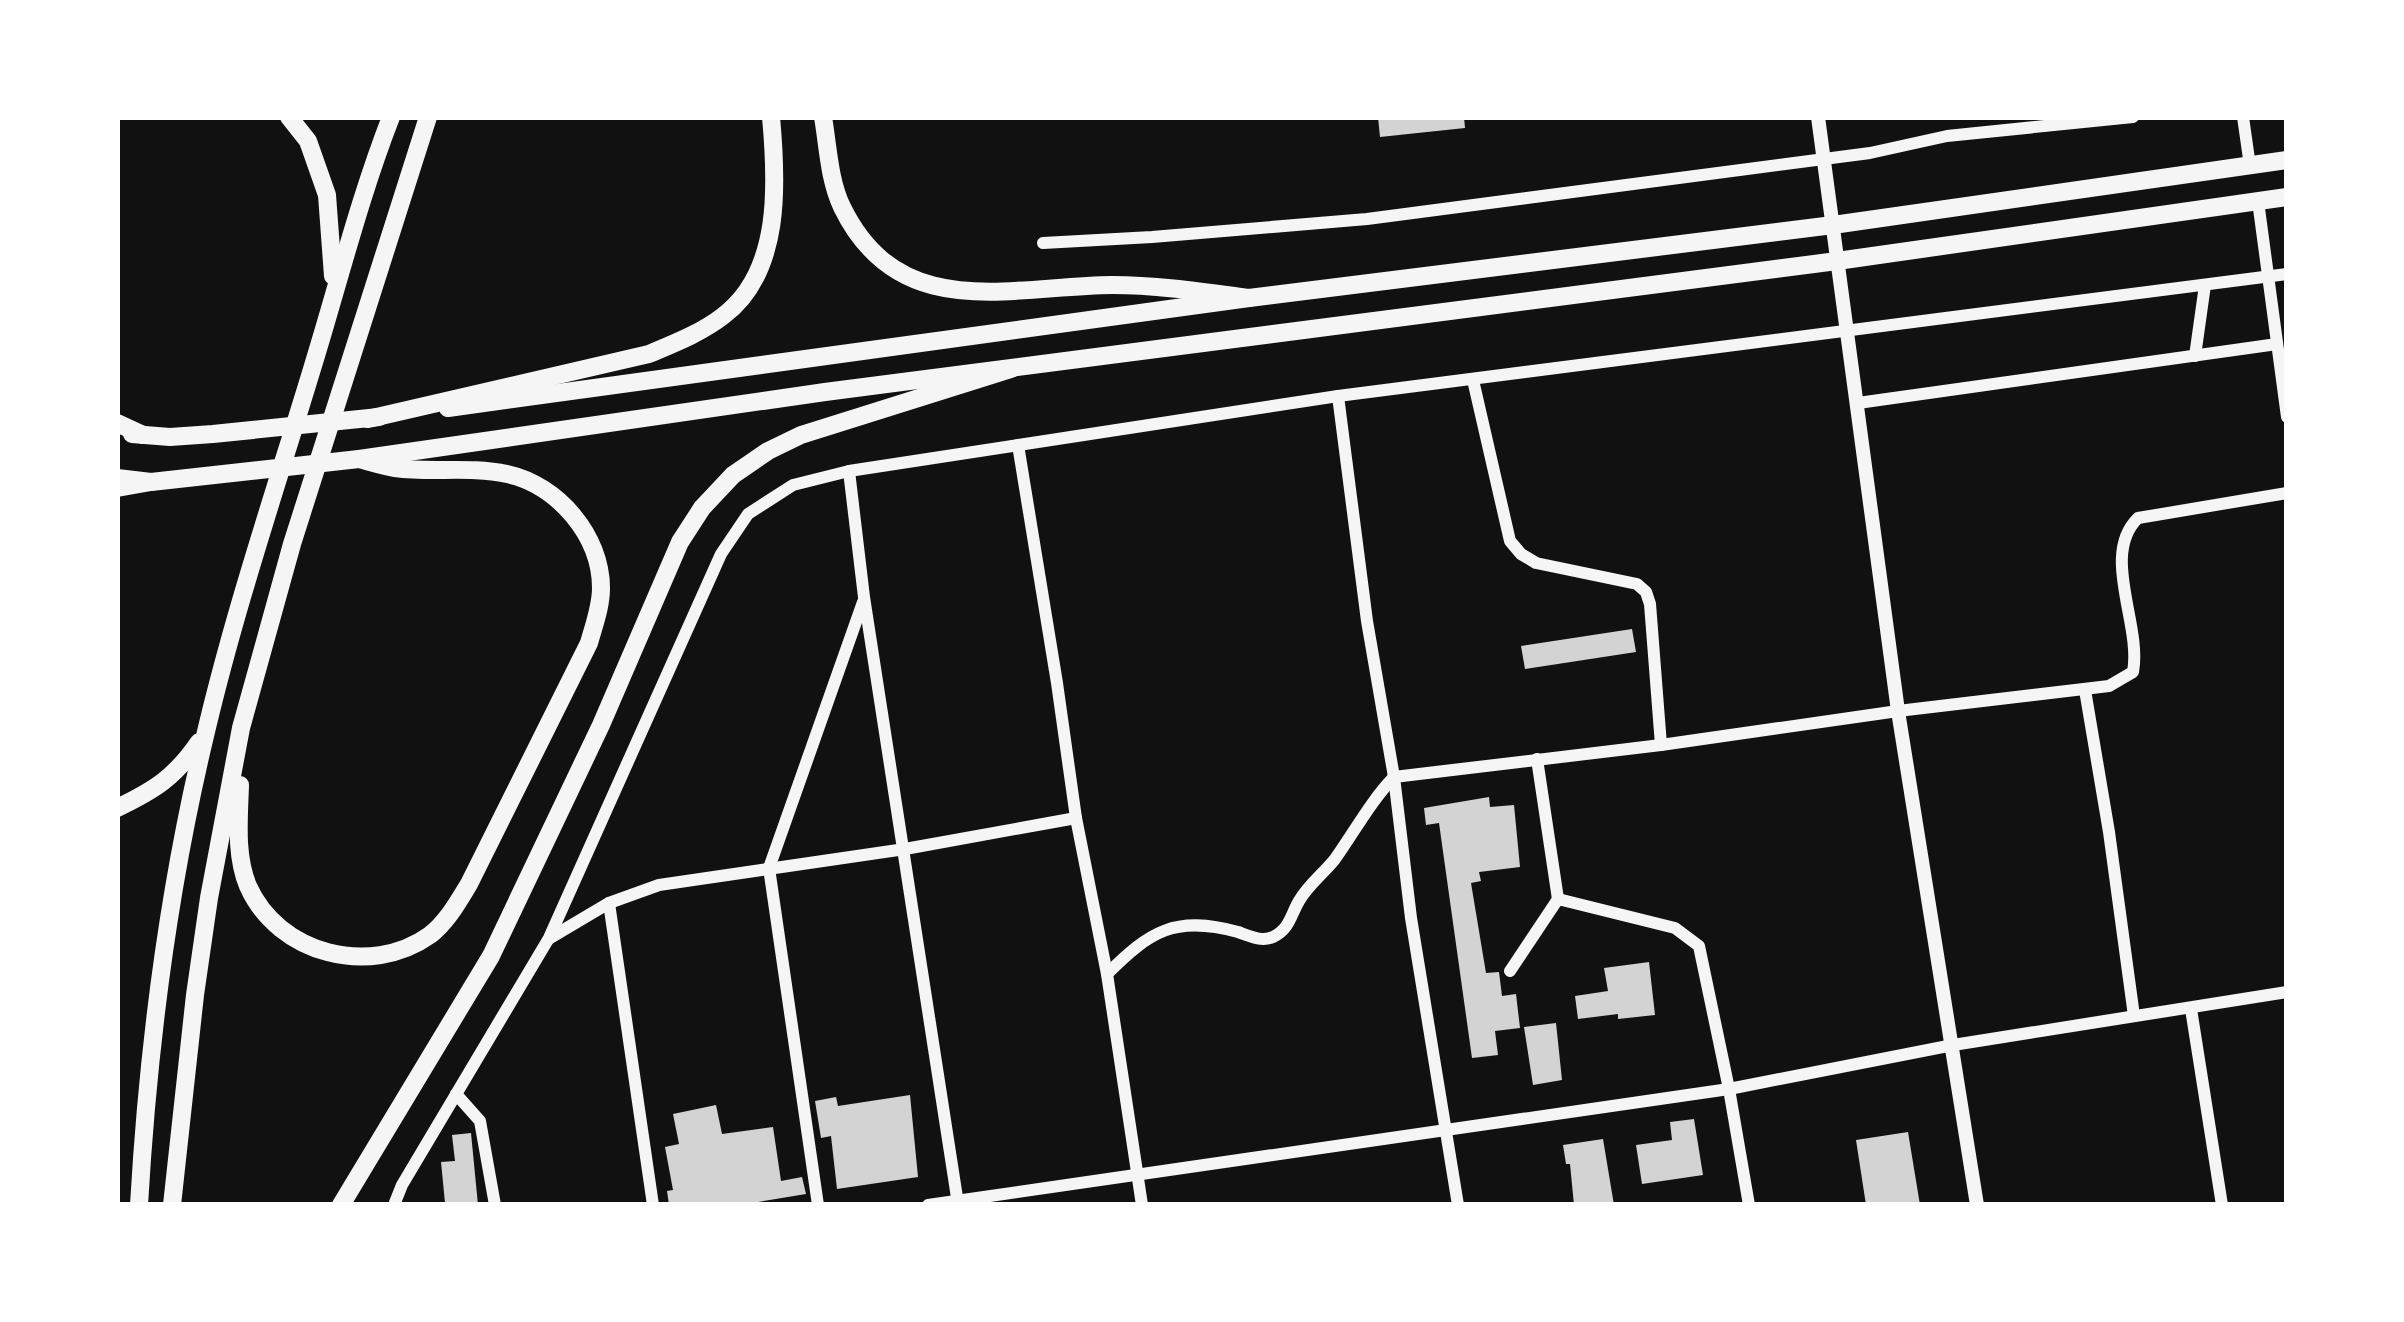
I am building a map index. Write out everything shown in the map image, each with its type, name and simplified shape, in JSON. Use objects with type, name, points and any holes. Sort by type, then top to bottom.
[{"type":"main road","points":[[289,117],[308,142],[327,195],[334,262],[332,301]]},
{"type":"main road","points":[[140,1205],[161,974],[185,824],[256,546],[391,117]]},
{"type":"main road","points":[[368,419],[649,354],[692,336],[726,314],[763,263],[772,212],[771,117]]},
{"type":"main road","points":[[823,117],[841,204],[880,257],[922,282],[973,293],[1111,286],[1249,298]]},
{"type":"main road","points":[[172,1205],[209,898],[241,728],[295,535],[428,118]]},
{"type":"main road","points":[[117,432],[213,434],[368,419],[1249,298],[1833,225],[2287,160]]},
{"type":"main road","points":[[117,488],[1837,261],[2287,197]]},
{"type":"main road","points":[[341,1205],[491,956],[601,725],[680,542],[702,508],[733,475],[801,435],[1011,369]]},
{"type":"main road","points":[[117,423],[143,435]]},
{"type":"main road","points":[[241,728],[240,850],[253,894],[275,922],[313,948],[364,959],[386,955],[430,934],[450,915],[470,884],[589,643],[599,610],[599,567],[580,525],[554,496],[512,475],[396,468],[359,459]]},
{"type":"main road","points":[[117,478],[151,482]]},
{"type":"main road","points":[[117,808],[172,777],[206,733]]},
{"type":"street","points":[[1818,117],[1898,711],[1977,1205]]},
{"type":"street","points":[[1043,243],[1367,219],[1870,153],[1947,136],[2133,117]]},
{"type":"street","points":[[2243,117],[2250,166]]},
{"type":"street","points":[[2258,201],[2287,417]]},
{"type":"street","points":[[394,1205],[549,938],[722,554],[748,514],[793,484],[849,471],[1338,396],[2287,274]]},
{"type":"street","points":[[2195,356],[2205,285]]},
{"type":"street","points":[[1858,403],[2277,344]]},
{"type":"street","points":[[1473,380],[1510,541],[1536,563],[1637,584],[1646,592],[1661,745]]},
{"type":"street","points":[[1338,396],[1411,918],[1458,1205]]},
{"type":"street","points":[[1018,445],[1142,1205]]},
{"type":"street","points":[[849,471],[864,597],[958,1203]]},
{"type":"street","points":[[1107,974],[1152,934],[1172,928],[1226,929],[1262,939],[1276,936],[1394,777],[2108,686],[2133,672],[2136,654],[2122,572],[2128,528],[2138,518],[2287,493]]},
{"type":"street","points":[[818,1205],[769,868],[864,597]]},
{"type":"street","points":[[2086,690],[2134,1016]]},
{"type":"street","points":[[1510,970],[1558,899],[1537,759]]},
{"type":"street","points":[[549,938],[609,903],[659,885],[1076,818]]},
{"type":"street","points":[[1558,899],[1675,928],[1699,946],[1749,1205]]},
{"type":"street","points":[[609,903],[653,1205]]},
{"type":"street","points":[[928,1205],[1730,1089],[1952,1045],[2287,992]]},
{"type":"street","points":[[2191,1009],[2222,1205]]},
{"type":"street","points":[[456,1094],[480,1120],[495,1205]]},
{"type":"building","points":[[1378,117],[1464,117],[1465,128],[1380,137]]},
{"type":"building","points":[[1632,629],[1636,652],[1525,669],[1521,646]]},
{"type":"building","points":[[1489,797],[1490,807],[1514,805],[1520,867],[1479,872],[1481,881],[1471,883],[1486,973],[1499,972],[1502,996],[1516,994],[1520,1028],[1495,1031],[1498,1055],[1472,1058],[1439,823],[1426,825],[1424,808]]},
{"type":"building","points":[[1649,962],[1655,1015],[1578,1019],[1575,996],[1608,991],[1604,968]]},
{"type":"building","points":[[1556,1023],[1562,1080],[1533,1085],[1524,1027]]},
{"type":"building","points":[[910,1095],[918,1177],[837,1189],[831,1136],[821,1138],[815,1101],[836,1097],[838,1106]]},
{"type":"building","points":[[716,1105],[722,1134],[773,1127],[781,1181],[802,1177],[806,1194],[740,1205],[669,1205],[667,1191],[673,1190],[665,1147],[679,1144],[673,1114]]},
{"type":"building","points":[[1694,1119],[1703,1175],[1642,1184],[1636,1145],[1672,1140],[1670,1122]]},
{"type":"building","points":[[1908,1132],[1920,1205],[1866,1205],[1856,1140]]},
{"type":"building","points":[[471,1133],[478,1205],[448,1205],[441,1162],[455,1161],[452,1135]]},
{"type":"building","points":[[1603,1139],[1614,1205],[1574,1205],[1563,1145]]}]
